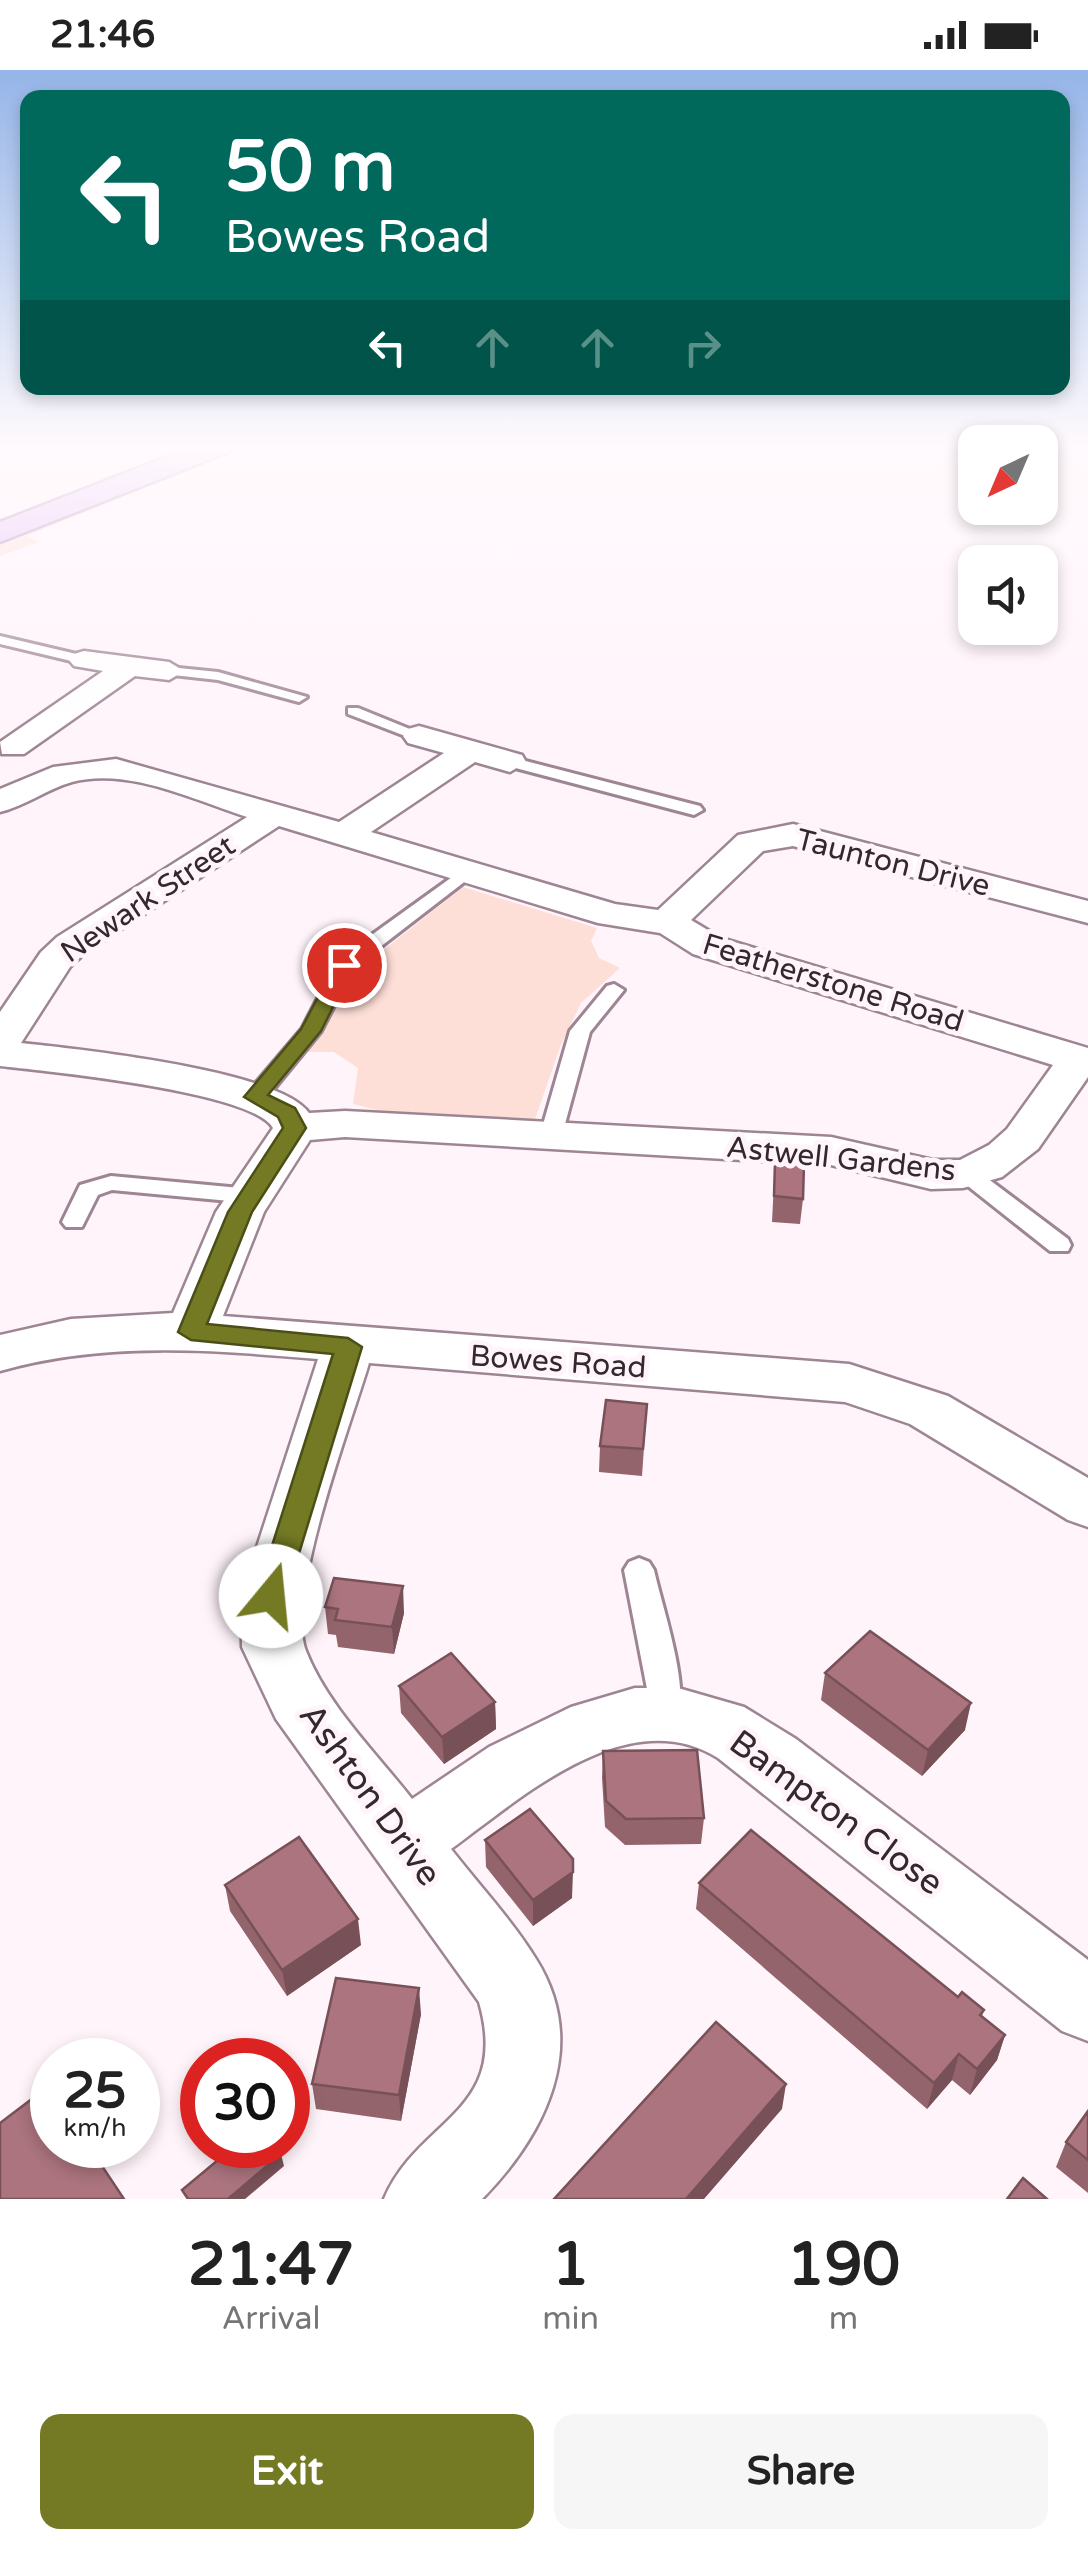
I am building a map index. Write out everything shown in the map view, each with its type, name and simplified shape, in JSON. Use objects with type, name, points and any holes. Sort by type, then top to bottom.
[{"type":"street","points":[[84,660],[169,671]]},
{"type":"street","points":[[7,747],[57,712],[103,687],[129,666]]},
{"type":"street","points":[[419,736],[510,762]]},
{"type":"street","points":[[7,747],[39,752],[68,769]]},
{"type":"street","points":[[341,836],[468,752]]},
{"type":"street","name":"Featherstone Road","points":[[0,802],[68,769],[135,772],[632,920],[672,923],[684,935],[708,946],[1083,1061]]},
{"type":"street","name":"Newark Street","points":[[0,1043],[55,960],[71,944],[273,815]]},
{"type":"street","name":"Taunton Drive","points":[[672,923],[675,912],[752,843],[793,835],[1088,912]]},
{"type":"street","points":[[0,1053],[126,1068],[255,1097],[287,1113],[295,1128],[251,1196],[191,1332]]},
{"type":"street","name":"Astwell Gardens","points":[[295,1128],[345,1124],[831,1151],[888,1160],[934,1175],[967,1174],[1016,1148],[1083,1061]]},
{"type":"street","name":"Bowes Road","points":[[0,1353],[50,1338],[114,1330],[191,1332],[849,1384],[930,1410],[1078,1483]]},
{"type":"street","name":"Ashton Drive","points":[[348,1347],[271,1596],[273,1646],[298,1700],[511,1985],[526,2040],[521,2080],[498,2126],[424,2199]]},
{"type":"street","name":"Bampton Close","points":[[404,1844],[528,1758],[595,1723],[664,1715],[719,1726],[773,1759],[1088,2005]]},
{"type":"lane","points":[[0,640],[84,660]]},
{"type":"lane","points":[[169,671],[218,676],[299,697]]},
{"type":"lane","points":[[353,711],[419,736]]},
{"type":"lane","points":[[510,762],[694,810]]},
{"type":"lane","points":[[373,943],[466,872]]},
{"type":"lane","points":[[255,1097],[311,1031],[344,965]]},
{"type":"lane","points":[[551,1135],[580,1031],[614,990]]},
{"type":"lane","points":[[967,1174],[1059,1245]]},
{"type":"lane","points":[[74,1222],[88,1190],[111,1183],[251,1196]]},
{"type":"lane","points":[[638,1570],[665,1690],[664,1715]]},
{"type":"shaded area","points":[[0,544],[32,544],[0,556]]},
{"type":"shaded area","points":[[463,887],[597,928],[591,941],[599,958],[620,968],[581,1003],[560,1047],[533,1125],[393,1114],[353,1104],[358,1068],[334,1052],[306,1052],[329,1020],[352,975]]},
{"type":"building","points":[[775,1162],[804,1164],[803,1199],[774,1196]]},
{"type":"building","points":[[606,1400],[647,1404],[643,1449],[600,1446]]},
{"type":"building","points":[[334,1578],[403,1586],[392,1627],[335,1620],[338,1609],[325,1607]]},
{"type":"building","points":[[870,1631],[971,1703],[928,1750],[825,1673]]},
{"type":"building","points":[[451,1653],[495,1702],[442,1737],[399,1686]]},
{"type":"building","points":[[697,1750],[704,1818],[626,1819],[606,1801],[603,1751]]},
{"type":"building","points":[[530,1809],[573,1859],[573,1872],[533,1900],[485,1840]]},
{"type":"building","points":[[751,1830],[958,1997],[962,1992],[984,2010],[980,2015],[1005,2035],[977,2069],[959,2054],[934,2083],[699,1883]]},
{"type":"building","points":[[299,1837],[358,1919],[282,1970],[225,1885]]},
{"type":"building","points":[[336,1978],[419,1988],[399,2095],[312,2084]]},
{"type":"building","points":[[716,2022],[786,2084],[686,2199],[554,2199]]},
{"type":"building","points":[[30,2100],[30,2168],[103,2168],[124,2199],[0,2199],[0,2123]]},
{"type":"building","points":[[1088,2111],[1088,2160],[1066,2142]]},
{"type":"building","points":[[208,2168],[265,2168],[228,2199],[188,2199],[182,2190]]},
{"type":"building","points":[[1023,2178],[1047,2199],[1007,2199]]},
{"type":"route","points":[[271,1596],[348,1347],[191,1332],[240,1212],[295,1128],[287,1113],[273,1102],[255,1097],[311,1031],[344,965]]}]
